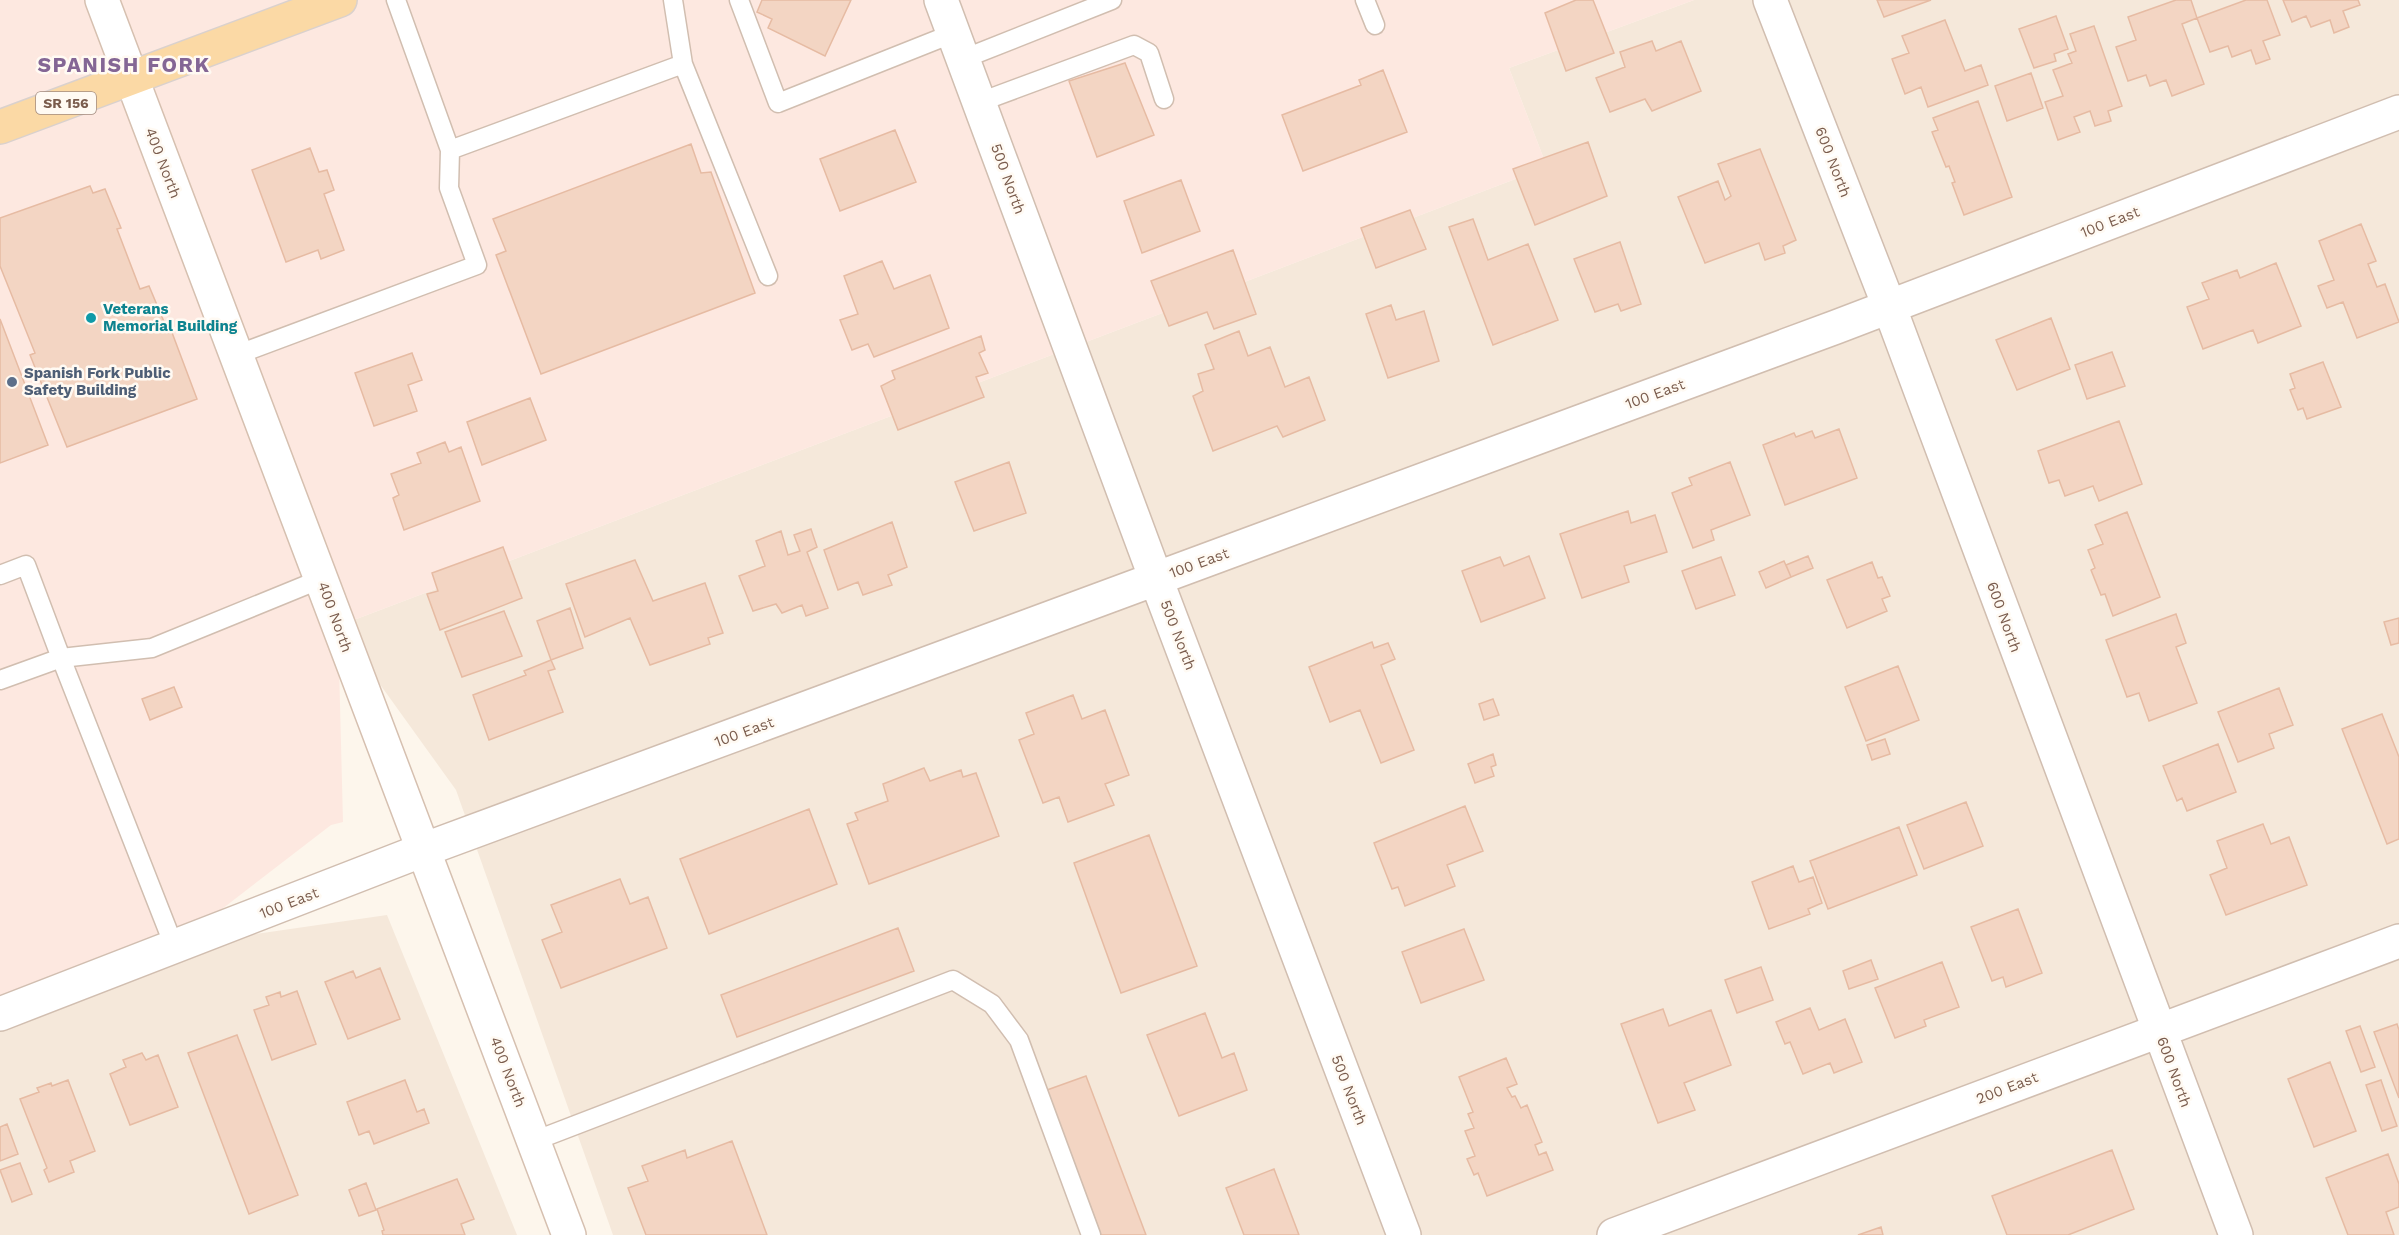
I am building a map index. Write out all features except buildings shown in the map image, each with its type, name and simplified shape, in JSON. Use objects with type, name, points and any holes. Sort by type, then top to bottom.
[{"type":"main road","name":"SR 156","points":[[0,127],[340,0]]},
{"type":"street","name":"400 North","points":[[102,0],[569,1235]]},
{"type":"street","name":"500 North","points":[[941,0],[1156,579],[1404,1235]]},
{"type":"street","name":"600 North","points":[[1770,0],[1889,306],[2236,1235]]},
{"type":"street","name":"100 East","points":[[0,1014],[364,875],[423,850],[1889,306],[2399,112]]},
{"type":"street","name":"200 East","points":[[1614,1235],[2399,941]]},
{"type":"lane","points":[[236,355],[477,265],[449,188],[450,150],[396,0]]},
{"type":"lane","points":[[673,0],[683,64],[768,276]]},
{"type":"lane","points":[[739,0],[778,103],[1112,0]]},
{"type":"lane","points":[[1365,0],[1375,25]]},
{"type":"lane","points":[[980,102],[1134,45],[1149,53],[1164,99]]},
{"type":"lane","points":[[450,150],[683,64]]},
{"type":"lane","points":[[0,574],[26,565],[174,946]]},
{"type":"lane","points":[[0,680],[61,658],[152,648],[321,579]]},
{"type":"lane","points":[[534,1142],[953,980],[992,1004],[1019,1040],[1091,1235]]},
{"type":"shaded area","points":[[0,0],[1694,0],[1509,68],[1547,167],[338,626],[343,822],[331,825],[174,946],[0,1014]]},
{"type":"shaded area","points":[[1694,0],[2399,0],[2399,1235],[613,1235],[456,790],[338,626],[1547,167],[1509,68]]},
{"type":"shaded area","points":[[387,915],[517,1235],[0,1235],[0,1014],[174,946]]},
{"type":"place","name":"Veterans Memorial Building","points":[[91,318]]},
{"type":"place","name":"Spanish Fork Public Safety Building","points":[[12,382]]},
{"type":"district","name":"SPANISH FORK","points":[[124,65]]}]
